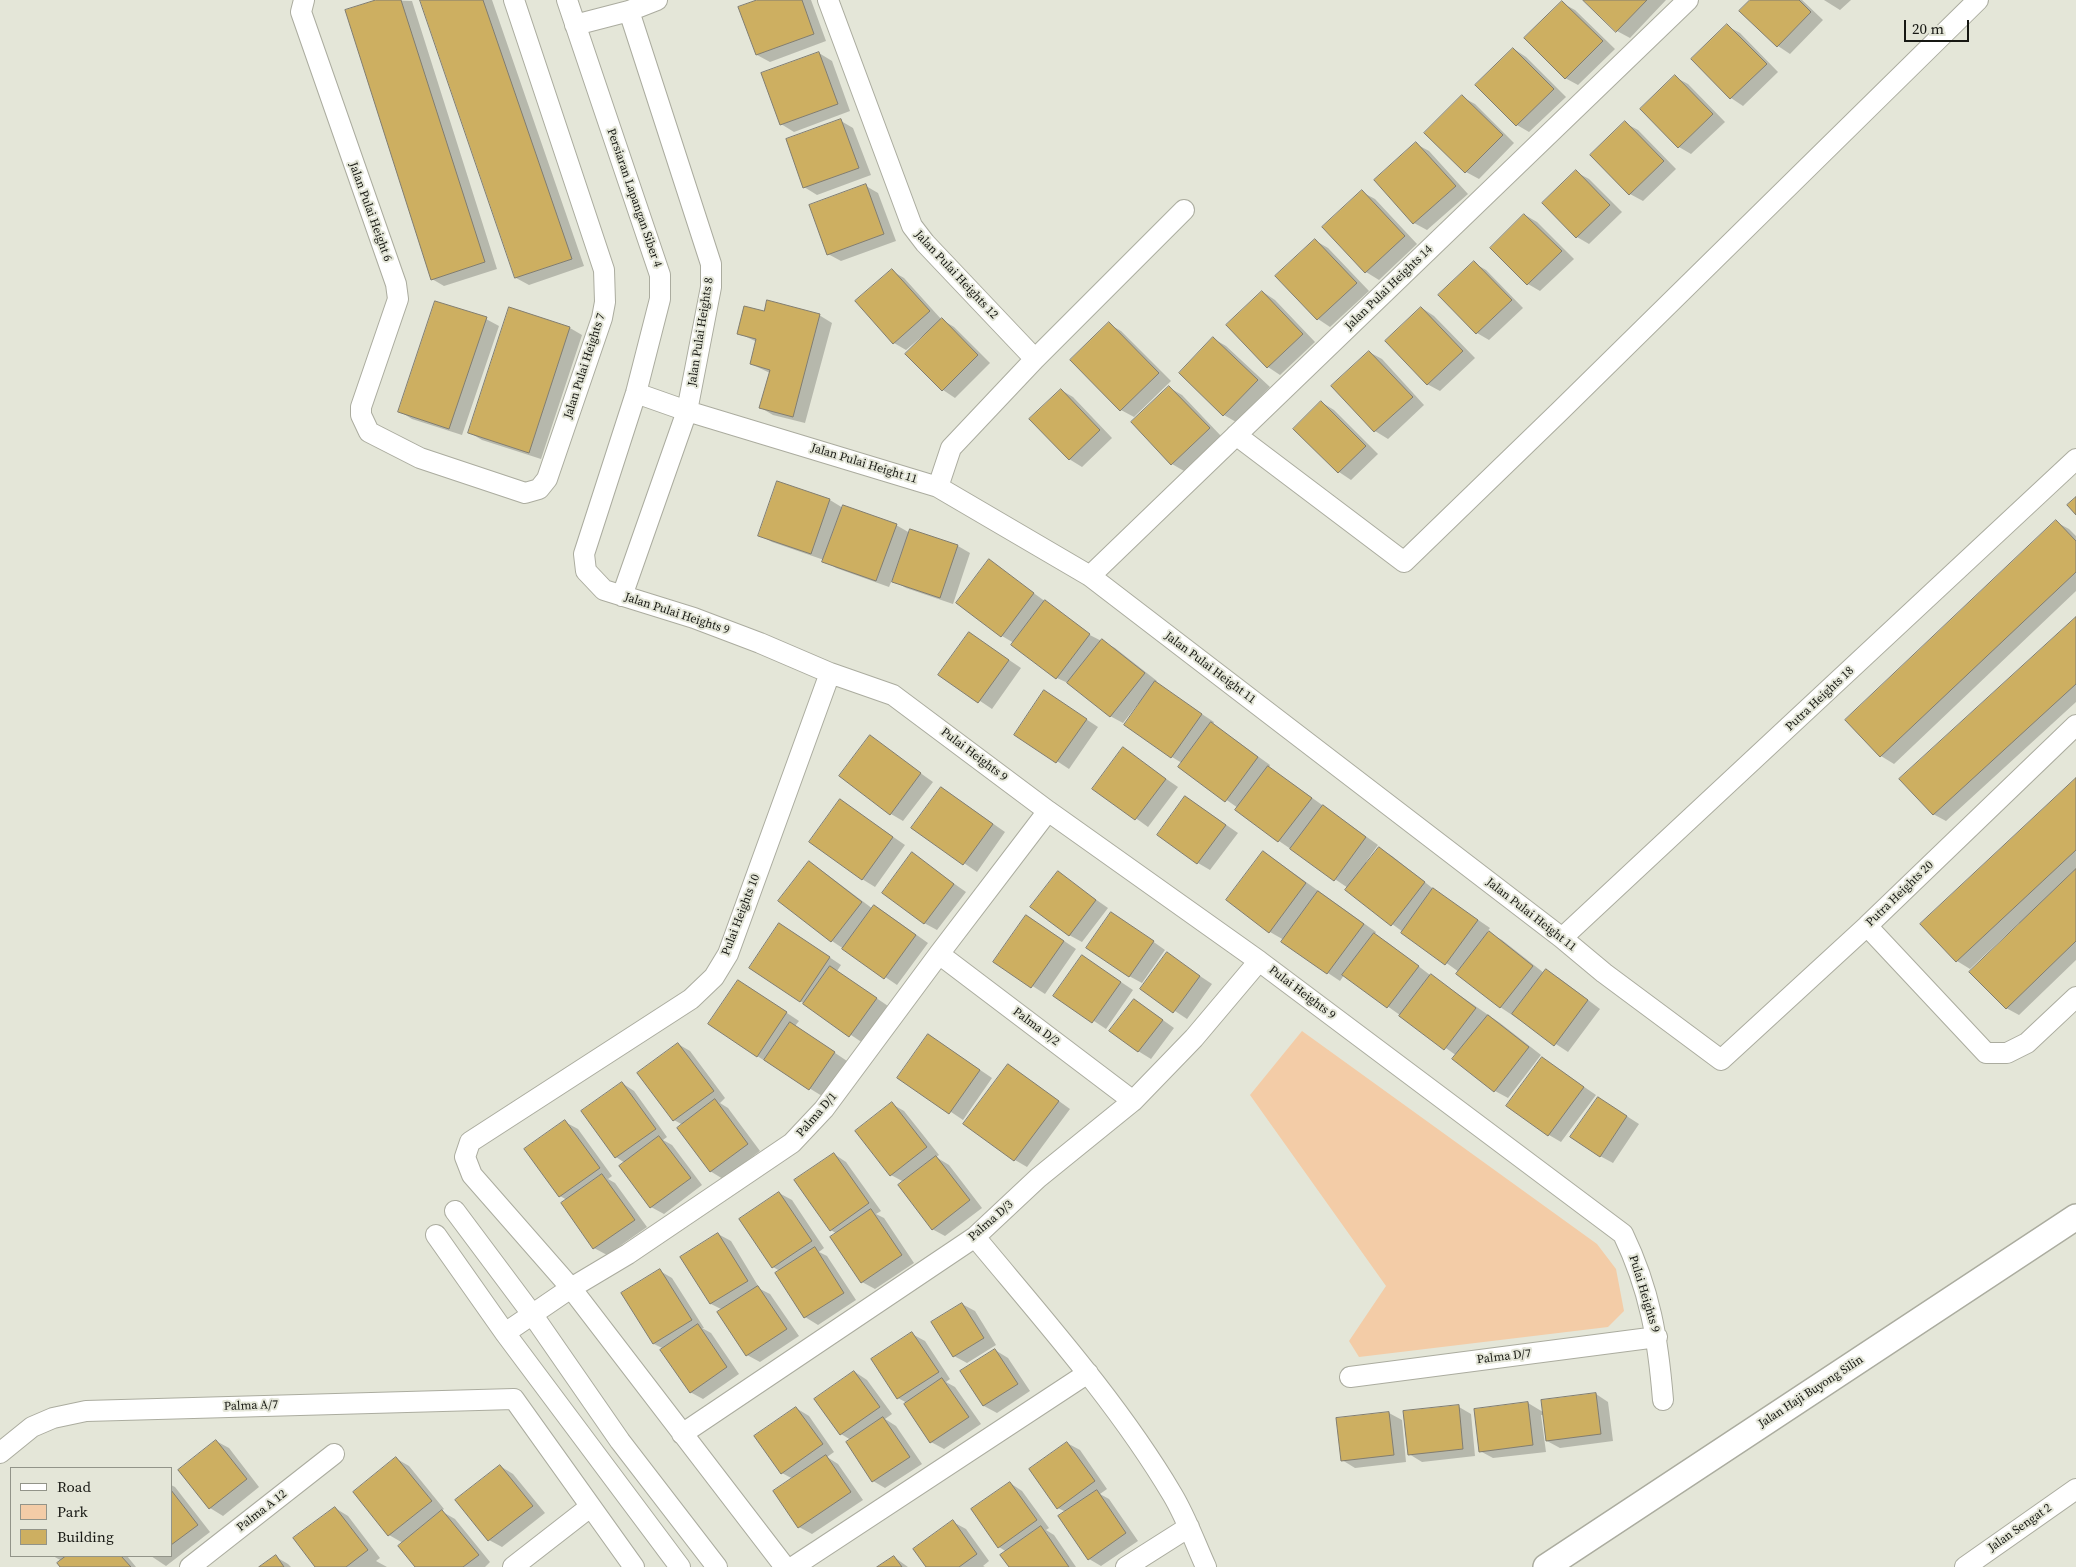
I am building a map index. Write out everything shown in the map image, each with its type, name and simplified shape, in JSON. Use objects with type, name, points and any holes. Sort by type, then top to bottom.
[{"type":"street","name":"Jalan Pulai Height 6","points":[[304,0],[301,12],[396,284],[398,299],[361,407],[363,424]]},
{"type":"street","name":"Jalan Pulai Heights 7","points":[[363,424],[368,432],[420,458],[525,493],[539,489],[547,479],[554,460],[602,318],[605,285],[604,270],[514,0]]},
{"type":"street","name":"Persiaran Lapangan Siber 4","points":[[567,0],[660,275],[660,299],[636,393],[597,513]]},
{"type":"street","points":[[575,25],[657,0]]},
{"type":"street","name":"Jalan Pulai Heights 12","points":[[828,0],[912,226],[925,243],[1035,360]]},
{"type":"street","name":"Jalan Pulai Heights 14","points":[[1090,576],[1688,0]]},
{"type":"street","points":[[1236,435],[1404,562],[1978,0]]},
{"type":"street","name":"Jalan Pulai Heights 8","points":[[622,596],[688,411],[712,287],[711,264],[628,10]]},
{"type":"street","points":[[938,487],[951,448],[1035,360],[1184,210]]},
{"type":"street","name":"Jalan Pulai Height 11","points":[[636,393],[688,411],[938,487],[1090,576],[1562,938],[1604,973],[1721,1060]]},
{"type":"street","name":"Putra Heights 18","points":[[1562,938],[2076,459]]},
{"type":"street","name":"Jalan Pulai Heights 9","points":[[597,513],[584,554],[586,571],[604,590],[727,630],[830,673]]},
{"type":"street","name":"Pulai Heights 9","points":[[830,673],[893,695],[1048,811],[1259,961],[1622,1234],[1637,1264],[1657,1337],[1662,1400]]},
{"type":"street","name":"Pulai Heights 10","points":[[570,1288],[472,1175],[465,1157],[470,1142],[691,999],[714,978],[728,954],[830,673]]},
{"type":"street","name":"Putra Heights 20","points":[[1721,1060],[1867,926],[2076,725]]},
{"type":"street","name":"Palma D/1","points":[[505,1333],[570,1288],[628,1254],[792,1143],[824,1109],[1048,811]]},
{"type":"street","points":[[1867,926],[1986,1053],[2007,1053],[2027,1043],[2076,998]]},
{"type":"street","name":"Palma D/2","points":[[939,954],[1133,1101]]},
{"type":"street","name":"Palma D/3","points":[[682,1434],[976,1237],[1038,1178],[1133,1101],[1194,1038],[1259,961]]},
{"type":"street","points":[[455,1211],[532,1314],[620,1441],[717,1567]]},
{"type":"street","name":"Jalan Haji Buyong Silin","points":[[1546,1567],[2076,1217]]},
{"type":"street","points":[[436,1235],[505,1333],[680,1567]]},
{"type":"street","points":[[976,1237],[1088,1373],[1173,1495],[1206,1567]]},
{"type":"street","points":[[570,1288],[785,1567]]},
{"type":"street","name":"Palma D/7","points":[[1350,1377],[1657,1337]]},
{"type":"street","points":[[793,1567],[1088,1373]]},
{"type":"street","name":"Palma A/7","points":[[0,1453],[32,1427],[53,1418],[86,1411],[514,1399],[590,1507]]},
{"type":"street","name":"Palma A 12","points":[[190,1567],[334,1454]]},
{"type":"street","name":"Jalan Sengat 2","points":[[1965,1567],[2076,1489]]},
{"type":"street","points":[[513,1567],[590,1507],[634,1567]]},
{"type":"street","points":[[1126,1567],[1189,1527]]},
{"type":"green space","points":[[1302,1031],[1597,1244],[1616,1269],[1624,1311],[1608,1327],[1359,1357],[1349,1341],[1386,1286],[1250,1095]]},
{"type":"building","points":[[376,0],[401,0],[485,262],[431,280],[345,10]]},
{"type":"building","points":[[420,0],[483,0],[572,259],[515,278]]},
{"type":"building","points":[[757,0],[802,0],[814,34],[756,55],[738,7]]},
{"type":"building","points":[[1583,0],[1647,0],[1616,32]]},
{"type":"building","points":[[1750,0],[1799,0],[1811,12],[1777,47],[1739,11]]},
{"type":"building","points":[[1562,1],[1603,41],[1565,79],[1524,38]]},
{"type":"building","points":[[1727,24],[1767,64],[1730,99],[1691,59]]},
{"type":"building","points":[[1513,48],[1554,89],[1516,126],[1475,85]]},
{"type":"building","points":[[819,52],[838,104],[780,125],[761,73]]},
{"type":"building","points":[[1675,75],[1713,114],[1678,148],[1640,109]]},
{"type":"building","points":[[1462,95],[1503,135],[1465,173],[1424,133]]},
{"type":"building","points":[[841,119],[859,168],[803,188],[786,139]]},
{"type":"building","points":[[1625,121],[1664,161],[1629,195],[1590,155]]},
{"type":"building","points":[[1416,142],[1456,186],[1413,224],[1374,180]]},
{"type":"building","points":[[1576,170],[1610,205],[1576,238],[1542,203]]},
{"type":"building","points":[[866,184],[884,234],[827,255],[809,205]]},
{"type":"building","points":[[1362,190],[1405,236],[1365,273],[1322,227]]},
{"type":"building","points":[[1524,214],[1562,251],[1527,285],[1490,248]]},
{"type":"building","points":[[1315,239],[1357,283],[1317,320],[1275,276]]},
{"type":"building","points":[[1474,261],[1512,300],[1476,334],[1438,295]]},
{"type":"building","points":[[892,269],[930,311],[893,344],[855,301]]},
{"type":"building","points":[[1262,291],[1303,334],[1267,368],[1226,325]]},
{"type":"building","points":[[767,300],[820,314],[793,417],[759,408],[770,370],[750,364],[756,339],[737,334],[744,306],[764,311]]},
{"type":"building","points":[[435,301],[487,317],[449,429],[398,412]]},
{"type":"building","points":[[509,307],[570,327],[529,453],[468,433]]},
{"type":"building","points":[[1421,307],[1463,351],[1427,385],[1385,341]]},
{"type":"building","points":[[942,318],[978,355],[942,391],[905,354]]},
{"type":"building","points":[[1109,322],[1159,373],[1120,411],[1070,360]]},
{"type":"building","points":[[1213,337],[1258,380],[1223,416],[1179,373]]},
{"type":"building","points":[[1369,351],[1413,397],[1374,432],[1331,386]]},
{"type":"building","points":[[1169,386],[1210,428],[1171,465],[1131,422]]},
{"type":"building","points":[[1061,389],[1100,430],[1069,460],[1029,419]]},
{"type":"building","points":[[1321,401],[1366,446],[1338,473],[1293,429]]},
{"type":"building","points":[[777,481],[830,499],[811,554],[758,536]]},
{"type":"building","points":[[2076,497],[2076,515],[2067,505]]},
{"type":"building","points":[[843,505],[897,524],[876,581],[822,562]]},
{"type":"building","points":[[2056,520],[2076,541],[2076,572],[1880,757],[1845,720]]},
{"type":"building","points":[[910,529],[958,545],[940,598],[892,582]]},
{"type":"building","points":[[989,559],[1034,593],[1001,637],[956,603]]},
{"type":"building","points":[[1045,600],[1090,634],[1056,679],[1011,645]]},
{"type":"building","points":[[2076,617],[2076,684],[1933,815],[1899,779]]},
{"type":"building","points":[[969,632],[1009,660],[978,703],[938,675]]},
{"type":"building","points":[[1102,639],[1145,673],[1110,717],[1067,683]]},
{"type":"building","points":[[1155,681],[1202,714],[1171,758],[1124,725]]},
{"type":"building","points":[[1044,690],[1087,719],[1056,763],[1014,735]]},
{"type":"building","points":[[1211,722],[1258,757],[1225,802],[1178,767]]},
{"type":"building","points":[[870,735],[921,773],[890,815],[839,776]]},
{"type":"building","points":[[1123,747],[1166,779],[1135,820],[1092,789]]},
{"type":"building","points":[[1268,766],[1312,798],[1278,842],[1235,810]]},
{"type":"building","points":[[2076,778],[2076,850],[1956,962],[1920,924]]},
{"type":"building","points":[[941,787],[993,824],[963,865],[911,828]]},
{"type":"building","points":[[1185,796],[1226,825],[1197,864],[1157,835]]},
{"type":"building","points":[[840,799],[893,837],[862,880],[809,842]]},
{"type":"building","points":[[1323,805],[1366,837],[1334,881],[1290,849]]},
{"type":"building","points":[[1379,847],[1425,882],[1391,926],[1345,890]]},
{"type":"building","points":[[1263,851],[1306,883],[1269,933],[1226,900]]},
{"type":"building","points":[[912,852],[954,884],[924,924],[882,893]]},
{"type":"building","points":[[809,861],[862,902],[831,942],[778,901]]},
{"type":"building","points":[[2076,869],[2076,941],[2006,1009],[1969,972]]},
{"type":"building","points":[[1058,871],[1096,900],[1069,936],[1030,907]]},
{"type":"building","points":[[1433,888],[1478,920],[1445,965],[1401,933]]},
{"type":"building","points":[[1318,891],[1364,924],[1327,974],[1281,942]]},
{"type":"building","points":[[874,905],[916,935],[884,979],[842,949]]},
{"type":"building","points":[[1111,912],[1154,941],[1129,977],[1086,948]]},
{"type":"building","points":[[1026,915],[1064,941],[1031,988],[993,962]]},
{"type":"building","points":[[779,923],[830,957],[800,1002],[749,968]]},
{"type":"building","points":[[1489,931],[1533,966],[1500,1008],[1456,974]]},
{"type":"building","points":[[1374,933],[1419,966],[1387,1008],[1342,975]]},
{"type":"building","points":[[1167,952],[1200,976],[1173,1013],[1140,989]]},
{"type":"building","points":[[1082,955],[1121,982],[1092,1023],[1053,996]]},
{"type":"building","points":[[830,966],[877,998],[849,1037],[803,1004]]},
{"type":"building","points":[[1546,969],[1588,1000],[1554,1046],[1512,1014]]},
{"type":"building","points":[[1431,974],[1476,1008],[1444,1050],[1399,1016]]},
{"type":"building","points":[[738,980],[787,1012],[757,1057],[708,1024]]},
{"type":"building","points":[[1134,999],[1163,1020],[1138,1052],[1109,1031]]},
{"type":"building","points":[[1488,1015],[1529,1047],[1494,1092],[1452,1059]]},
{"type":"building","points":[[790,1022],[835,1052],[809,1090],[764,1060]]},
{"type":"building","points":[[928,1034],[980,1070],[949,1114],[897,1078]]},
{"type":"building","points":[[678,1043],[714,1091],[673,1121],[637,1073]]},
{"type":"building","points":[[1542,1057],[1584,1087],[1548,1136],[1506,1106]]},
{"type":"building","points":[[1008,1064],[1059,1101],[1014,1161],[963,1124]]},
{"type":"building","points":[[622,1082],[656,1129],[615,1158],[581,1111]]},
{"type":"building","points":[[1598,1097],[1627,1116],[1600,1157],[1570,1137]]},
{"type":"building","points":[[715,1099],[748,1144],[710,1172],[677,1128]]},
{"type":"building","points":[[892,1102],[927,1147],[890,1176],[855,1131]]},
{"type":"building","points":[[565,1120],[600,1168],[559,1197],[524,1149]]},
{"type":"building","points":[[659,1136],[691,1178],[650,1208],[619,1166]]},
{"type":"building","points":[[834,1153],[869,1203],[830,1231],[794,1180]]},
{"type":"building","points":[[936,1156],[970,1200],[932,1230],[898,1185]]},
{"type":"building","points":[[602,1174],[635,1220],[593,1249],[561,1203]]},
{"type":"building","points":[[779,1192],[812,1241],[772,1268],[739,1219]]},
{"type":"building","points":[[871,1209],[902,1255],[861,1283],[830,1237]]},
{"type":"building","points":[[718,1233],[748,1281],[710,1304],[680,1257]]},
{"type":"building","points":[[815,1247],[844,1293],[804,1318],[775,1273]]},
{"type":"building","points":[[660,1269],[692,1320],[653,1344],[621,1293]]},
{"type":"building","points":[[758,1286],[787,1329],[746,1356],[717,1312]]},
{"type":"building","points":[[962,1303],[984,1338],[953,1357],[931,1322]]},
{"type":"building","points":[[698,1324],[727,1367],[690,1393],[660,1350]]},
{"type":"building","points":[[912,1332],[939,1372],[897,1399],[871,1359]]},
{"type":"building","points":[[995,1349],[1018,1384],[983,1406],[960,1371]]},
{"type":"building","points":[[854,1371],[880,1407],[840,1435],[814,1399]]},
{"type":"building","points":[[942,1378],[969,1417],[930,1443],[904,1404]]},
{"type":"building","points":[[1596,1393],[1601,1434],[1546,1441],[1541,1400]]},
{"type":"building","points":[[1528,1402],[1533,1445],[1479,1452],[1474,1409]]},
{"type":"building","points":[[1459,1405],[1463,1449],[1408,1455],[1403,1411]]},
{"type":"building","points":[[796,1407],[823,1444],[781,1474],[754,1436]]},
{"type":"building","points":[[1389,1412],[1394,1455],[1341,1461],[1336,1418]]},
{"type":"building","points":[[883,1417],[910,1457],[872,1482],[846,1442]]},
{"type":"building","points":[[216,1440],[247,1479],[209,1509],[178,1470]]},
{"type":"building","points":[[1067,1442],[1095,1481],[1057,1509],[1029,1469]]},
{"type":"building","points":[[826,1455],[851,1492],[798,1528],[773,1491]]},
{"type":"building","points":[[396,1457],[432,1501],[388,1536],[353,1492]]},
{"type":"building","points":[[500,1465],[533,1506],[488,1541],[455,1500]]},
{"type":"building","points":[[1010,1482],[1037,1520],[998,1548],[971,1509]]},
{"type":"building","points":[[1097,1490],[1126,1533],[1088,1560],[1058,1516]]},
{"type":"building","points":[[172,1491],[198,1525],[172,1544]]},
{"type":"building","points":[[335,1507],[368,1550],[346,1567],[315,1567],[293,1538]]},
{"type":"building","points":[[442,1510],[479,1555],[463,1567],[415,1567],[398,1546]]},
{"type":"building","points":[[953,1520],[977,1554],[959,1567],[926,1567],[913,1549]]},
{"type":"building","points":[[1041,1526],[1069,1567],[1009,1567],[1000,1555]]},
{"type":"building","points":[[276,1555],[284,1567],[259,1567]]},
{"type":"building","points":[[894,1556],[902,1567],[877,1567]]},
{"type":"building","points":[[65,1557],[122,1557],[131,1567],[60,1567],[57,1563]]}]
